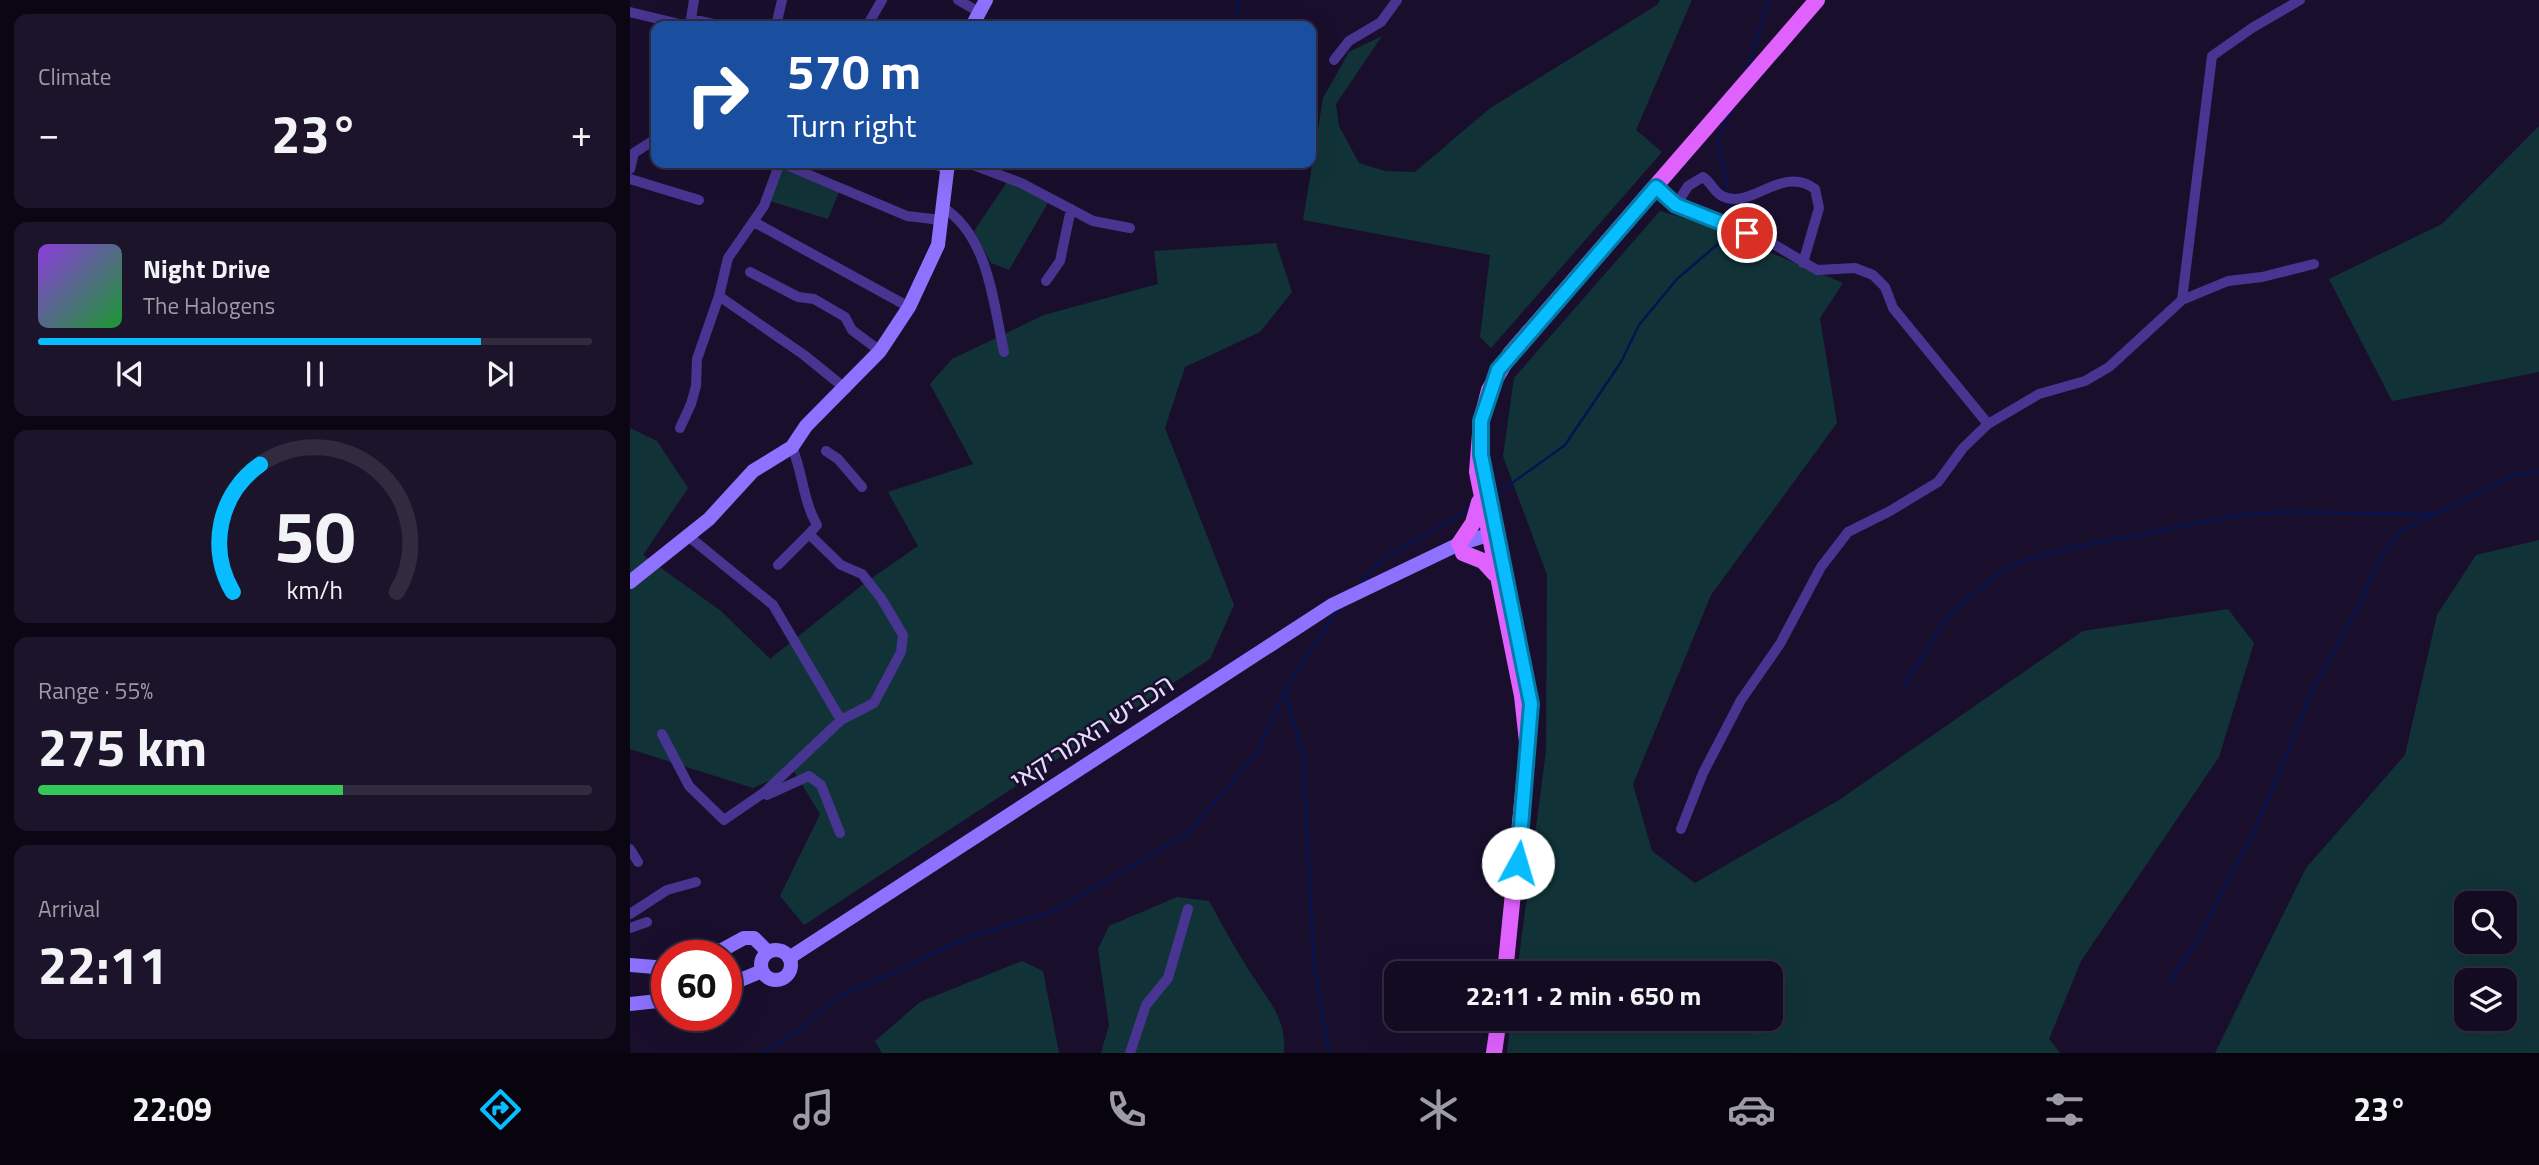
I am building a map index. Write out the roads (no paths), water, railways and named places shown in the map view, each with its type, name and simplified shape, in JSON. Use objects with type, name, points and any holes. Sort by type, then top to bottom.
[{"type":"main road","points":[[1506,961],[1531,720],[1529,692],[1477,472],[1479,438],[1489,390],[1498,370],[1817,0]]},
{"type":"main road","points":[[630,582],[709,519],[753,471],[792,447],[806,426],[846,389],[880,351],[909,307],[938,245],[947,168]]},
{"type":"main road","points":[[1479,438],[1496,576],[1522,696],[1528,751]]},
{"type":"main road","points":[[1480,492],[1476,515],[1461,548],[1483,561],[1496,576]]},
{"type":"main road","name":"הכביש האמריקאי","points":[[789,958],[1302,624],[1364,588],[1461,548],[1492,539]]},
{"type":"main road","points":[[740,940],[754,938],[768,952]]},
{"type":"main road","points":[[780,951],[789,958],[790,970],[782,978],[771,979],[762,971],[761,960],[768,952],[780,951]]},
{"type":"main road","points":[[630,965],[651,967]]},
{"type":"main road","points":[[742,979],[762,971]]},
{"type":"main road","points":[[630,1004],[651,1002]]},
{"type":"main road","points":[[1493,1053],[1497,1031]]},
{"type":"street","points":[[690,21],[694,0]]},
{"type":"street","points":[[777,21],[782,0]]},
{"type":"street","points":[[870,21],[882,0]]},
{"type":"street","points":[[958,0],[982,6]]},
{"type":"street","points":[[1334,60],[1349,41],[1381,22],[1397,0]]},
{"type":"street","points":[[2182,300],[2212,56],[2252,28],[2301,0]]},
{"type":"street","points":[[630,12],[675,21]]},
{"type":"street","points":[[630,169],[634,153],[651,142]]},
{"type":"street","points":[[680,428],[691,404],[696,386],[697,359],[719,296],[728,258],[754,222],[778,168]]},
{"type":"street","points":[[790,168],[907,216],[954,214],[973,239],[984,264],[1004,352]]},
{"type":"street","points":[[981,168],[1021,183],[1093,221],[1130,228]]},
{"type":"street","points":[[1676,205],[1688,186],[1703,177],[1711,182],[1717,193],[1729,198],[1764,191],[1775,183],[1808,184],[1815,189],[1819,208],[1803,262]]},
{"type":"street","points":[[630,179],[699,200]]},
{"type":"street","points":[[1656,187],[1676,205],[1765,239],[1816,270],[1855,268],[1872,275],[1885,287],[1893,308],[1988,424]]},
{"type":"street","points":[[1046,281],[1060,261],[1071,209]]},
{"type":"street","points":[[754,222],[909,307]]},
{"type":"street","points":[[1681,829],[1703,773],[1741,700],[1780,644],[1821,568],[1847,532],[1890,511],[1938,482],[1963,448],[1988,424],[2039,394],[2085,381],[2109,367],[2182,300],[2228,281],[2262,277],[2314,264]]},
{"type":"street","points":[[750,272],[798,297],[814,299],[845,317],[852,330],[880,351]]},
{"type":"street","points":[[719,296],[804,355],[846,389]]},
{"type":"street","points":[[778,565],[817,526],[805,501],[801,468],[792,447]]},
{"type":"street","points":[[827,451],[838,458],[862,487]]},
{"type":"street","points":[[662,734],[689,786],[724,820],[762,793],[841,720],[874,703],[901,652],[903,635],[894,616],[862,574],[841,565],[809,534]]},
{"type":"street","points":[[687,535],[773,605],[841,720]]},
{"type":"street","points":[[762,793],[764,796],[809,776],[821,785],[840,833]]},
{"type":"street","points":[[630,849],[638,862]]},
{"type":"street","points":[[630,914],[667,890],[696,882]]},
{"type":"street","points":[[1130,1053],[1146,1005],[1168,978],[1188,909]]},
{"type":"street","points":[[630,928],[648,922]]},
{"type":"waterway","points":[[1234,21],[1239,0]]},
{"type":"waterway","points":[[1747,70],[1769,0]]},
{"type":"waterway","points":[[1729,195],[1718,137],[1735,105]]},
{"type":"waterway","points":[[1730,201],[1730,222]]},
{"type":"waterway","points":[[1494,496],[1565,445],[1621,362],[1639,325],[1677,279],[1718,244],[1727,228]]},
{"type":"waterway","points":[[2170,981],[2196,942],[2256,828],[2314,687],[2359,606],[2375,567],[2400,531],[2512,476],[2539,472]]},
{"type":"waterway","points":[[1361,583],[1381,560],[1470,509]]},
{"type":"waterway","points":[[1904,686],[1949,614],[2010,565],[2061,550],[2233,516],[2278,512],[2433,514]]},
{"type":"waterway","points":[[763,1053],[804,1026],[837,998],[972,936],[1052,912],[1186,835],[1258,752],[1285,690],[1337,610]]},
{"type":"waterway","points":[[1285,690],[1303,756],[1314,966],[1329,1053]]}]
